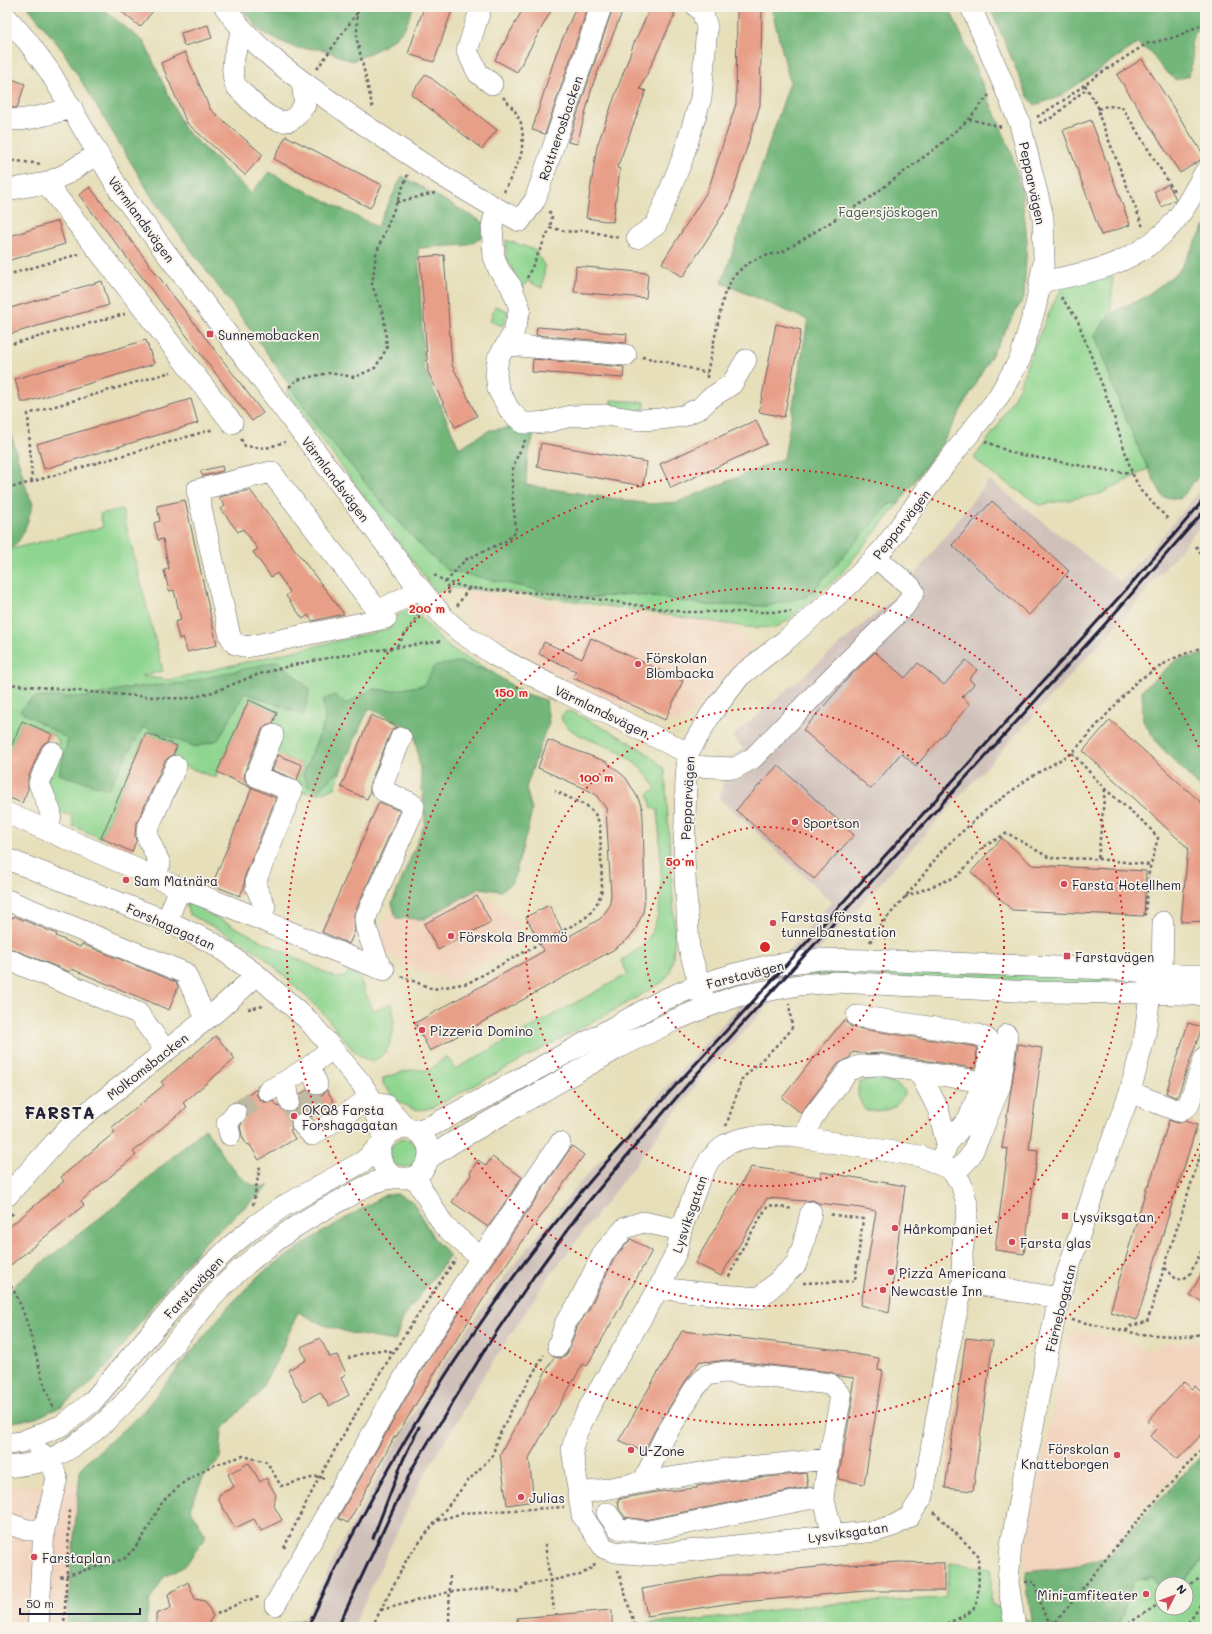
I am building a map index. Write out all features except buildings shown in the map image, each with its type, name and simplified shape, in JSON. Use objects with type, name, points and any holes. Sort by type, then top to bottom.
[{"type":"street","name":"Rottnerosbacken","points":[[225,7],[243,30],[304,83],[414,158],[520,221],[535,200],[601,7]]},
{"type":"street","points":[[481,7],[467,51],[478,73],[492,84]]},
{"type":"street","points":[[636,238],[656,225],[682,160],[701,98],[707,27],[702,11],[697,7]]},
{"type":"street","name":"Pepparvägen","points":[[706,1007],[689,948],[684,856],[688,759],[712,714],[740,676],[786,640],[849,585],[884,548],[943,467],[998,399],[1020,359],[1036,305],[1044,260],[1043,217],[1020,124],[971,7]]},
{"type":"street","name":"Värmlandsvägen","points":[[7,18],[28,42],[50,72],[121,193],[303,436],[423,579],[446,620],[460,632],[494,655],[688,759]]},
{"type":"street","points":[[243,30],[235,48],[233,65],[235,85],[251,103],[266,115],[283,122],[292,120],[305,105],[304,83]]},
{"type":"street","points":[[7,119],[12,120],[38,116],[72,108]]},
{"type":"street","points":[[7,190],[46,183],[66,174],[97,154]]},
{"type":"street","points":[[1040,282],[1093,272],[1122,261],[1150,244],[1167,230],[1184,207],[1205,172]]},
{"type":"street","points":[[46,183],[232,423]]},
{"type":"street","points":[[496,208],[492,227],[494,257],[499,270],[511,286],[520,309],[513,334],[498,358],[496,374],[498,389],[510,411],[523,423],[534,423],[570,416],[606,415],[638,420],[683,416],[700,408],[709,399],[732,384],[746,360]]},
{"type":"street","points":[[507,345],[626,355]]},
{"type":"street","points":[[382,609],[386,618],[247,647],[235,644],[230,636],[197,490],[271,472],[374,606],[382,609],[408,596],[423,579]]},
{"type":"street","points":[[688,759],[735,768],[753,758],[904,607],[914,592],[910,586],[876,558]]},
{"type":"street","points":[[260,919],[265,907],[256,887],[256,880],[292,792],[256,776],[273,735]]},
{"type":"street","points":[[382,969],[366,928],[366,919],[414,806],[381,788],[402,738]]},
{"type":"street","points":[[49,830],[51,813],[39,783],[52,752]]},
{"type":"street","points":[[154,876],[160,864],[147,836],[147,830],[176,766]]},
{"type":"street","points":[[7,813],[180,888],[382,969]]},
{"type":"street","name":"Forshagagatan","points":[[7,859],[167,921],[213,943],[258,975],[309,1021],[372,1100],[375,1114],[379,1121],[382,1143]]},
{"type":"street","points":[[167,921],[180,888]]},
{"type":"street","points":[[7,900],[185,973],[201,1008],[208,1018]]},
{"type":"street","name":"Färnebogatan","points":[[1014,1624],[1008,1582],[1010,1545],[1058,1308],[1095,1187],[1130,1092],[1145,1035],[1153,980],[1164,922]]},
{"type":"street","points":[[7,959],[138,1012],[166,1051]]},
{"type":"street","name":"Farstavägen","points":[[14,1443],[63,1425],[92,1402],[196,1280],[232,1246],[256,1225],[282,1207],[364,1161],[395,1130],[411,1130],[444,1119],[663,1000],[699,985],[767,966],[821,960],[1111,969],[1205,995]]},
{"type":"street","name":"Molkomsbacken","points":[[10,1204],[68,1128],[208,1018],[258,975]]},
{"type":"street","name":"Farstavägen","points":[[7,1467],[50,1459],[76,1445],[106,1422],[131,1395],[222,1287],[253,1258],[286,1233],[375,1182],[406,1177],[425,1169],[429,1158],[452,1143],[620,1047],[675,1020],[706,1007],[738,996],[799,984],[836,982],[1035,992],[1153,980],[1182,975],[1205,975]]},
{"type":"street","points":[[857,1016],[975,1034],[986,1038],[989,1044],[988,1069],[968,1118],[947,1144]]},
{"type":"street","points":[[919,1071],[938,1109],[947,1144],[947,1169],[970,1156],[982,1133],[1000,1086],[1007,1035]]},
{"type":"street","points":[[297,1084],[331,1049]]},
{"type":"street","points":[[1130,1092],[1178,1110],[1188,1106],[1205,1057]]},
{"type":"street","points":[[804,1138],[812,1118],[848,1071],[859,1066],[879,1065],[983,1082]]},
{"type":"street","points":[[323,1118],[372,1100]]},
{"type":"street","name":"Forshagagatan","points":[[372,1100],[386,1105],[411,1130]]},
{"type":"street","points":[[230,1135],[227,1123],[236,1113]]},
{"type":"street","points":[[411,1130],[426,1141],[429,1149],[429,1158]]},
{"type":"street","name":"Lysviksgatan","points":[[791,1136],[804,1138],[920,1156],[947,1169],[961,1183],[968,1207],[962,1254],[963,1282],[947,1358],[923,1496],[909,1517],[895,1525],[876,1530],[650,1555],[615,1552],[604,1548],[582,1515],[572,1448],[577,1432],[592,1402],[659,1288],[677,1250],[681,1230],[700,1178],[710,1159],[724,1146],[737,1140],[750,1137],[791,1136]]},
{"type":"street","points":[[382,1143],[380,1156],[382,1165],[388,1173],[406,1177],[422,1189],[444,1226],[473,1251]]},
{"type":"street","points":[[277,1601],[413,1362],[473,1251],[560,1143]]},
{"type":"street","points":[[659,1288],[760,1298],[796,1264],[803,1246],[811,1212]]},
{"type":"street","points":[[558,1346],[566,1322],[577,1306],[604,1252],[625,1228],[643,1222],[681,1230]]},
{"type":"street","points":[[963,1282],[1058,1308]]},
{"type":"street","points":[[643,1482],[665,1436],[695,1388],[707,1375],[725,1372],[830,1384],[841,1396],[823,1496],[833,1535]]},
{"type":"street","name":"Farstavägen","points":[[14,1443],[50,1459]]},
{"type":"street","points":[[38,1627],[44,1530],[57,1478],[50,1459]]},
{"type":"street","points":[[579,1500],[643,1482],[726,1469],[829,1459]]},
{"type":"street","points":[[607,1513],[618,1528],[644,1532],[823,1496]]},
{"type":"street","points":[[7,1523],[27,1530],[44,1530]]},
{"type":"path","points":[[304,83],[362,7]]},
{"type":"path","points":[[357,12],[357,40],[378,134]]},
{"type":"path","points":[[1032,120],[1146,44],[1176,37],[1205,23]]},
{"type":"path","points":[[709,399],[707,373],[724,296],[733,277],[744,266],[758,258],[784,251],[868,198],[941,144],[970,120],[1001,76]]},
{"type":"path","points":[[492,84],[515,111],[521,123],[522,137],[521,156],[496,208]]},
{"type":"path","points":[[1085,85],[1098,109],[1100,118],[1150,244]]},
{"type":"path","points":[[1034,125],[1053,117],[1087,88]]},
{"type":"path","points":[[1098,109],[1107,106],[1122,107],[1184,207]]},
{"type":"path","points":[[970,120],[1008,128]]},
{"type":"path","points":[[275,399],[297,380],[328,373],[355,377],[375,368],[387,348],[384,317],[372,285],[376,254],[414,158]]},
{"type":"path","points":[[396,202],[439,192],[447,178]]},
{"type":"path","points":[[516,298],[532,268],[550,228],[552,216],[545,204],[535,200]]},
{"type":"path","points":[[550,228],[572,232],[584,230],[620,238],[636,238]]},
{"type":"path","points":[[7,275],[96,248]]},
{"type":"path","points":[[1040,282],[1051,287],[1063,299],[1077,319],[1112,411],[1132,473],[1141,491],[1168,519]]},
{"type":"path","points":[[7,345],[143,309]]},
{"type":"path","points":[[626,355],[668,362],[707,373]]},
{"type":"path","points":[[32,482],[28,414],[188,366]]},
{"type":"path","points":[[7,489],[232,423],[245,446],[266,448],[303,436]]},
{"type":"path","points":[[446,582],[465,560],[506,541],[516,532],[513,470],[517,456],[534,423]]},
{"type":"path","points":[[971,432],[992,445],[1012,452],[1110,471],[1132,473]]},
{"type":"path","points":[[1196,546],[1205,560]]},
{"type":"path","points":[[423,579],[446,582],[469,588],[575,596],[684,612],[817,613]]},
{"type":"path","points":[[446,582],[450,597]]},
{"type":"path","points":[[454,612],[469,588]]},
{"type":"path","points":[[396,647],[421,612]]},
{"type":"path","points":[[7,684],[112,694],[193,697],[229,687],[262,673],[312,662],[396,647],[448,640],[460,632]]},
{"type":"path","points":[[868,945],[879,927],[917,883],[943,849],[985,811],[1029,778],[1072,753],[1137,681],[1172,659],[1205,646]]},
{"type":"path","points":[[1072,753],[1105,790],[1147,825],[1158,838],[1149,871],[1146,912]]},
{"type":"path","points":[[1098,859],[1105,790]]},
{"type":"path","points":[[382,969],[433,989],[468,983],[584,919],[594,910],[600,899],[602,889],[600,824],[595,814],[587,806],[555,791]]},
{"type":"path","points":[[903,898],[958,876],[983,847],[1006,832],[1050,858],[1098,859],[1150,865]]},
{"type":"path","points":[[724,1146],[726,1123],[742,1079],[788,1034],[792,1027],[788,998]]},
{"type":"path","points":[[244,1010],[255,1006],[267,1006]]},
{"type":"path","points":[[1126,1331],[1130,1326],[1146,1322],[1205,1140]]},
{"type":"path","points":[[252,1207],[260,1166]]},
{"type":"path","points":[[7,1220],[10,1204]]},
{"type":"path","points":[[721,1295],[742,1249],[768,1205],[863,1219],[855,1281],[803,1283],[778,1280]]},
{"type":"path","points":[[1164,1267],[1176,1279],[1183,1279],[1190,1274],[1205,1244]]},
{"type":"path","points":[[282,1554],[319,1476],[394,1352],[429,1298],[473,1251]]},
{"type":"path","points":[[7,1281],[14,1290],[31,1335],[42,1377],[57,1416]]},
{"type":"path","points":[[1058,1308],[1090,1323],[1139,1334],[1191,1337],[1205,1332]]},
{"type":"path","points":[[372,1627],[408,1557],[467,1482],[493,1455],[496,1442],[511,1411],[547,1349],[556,1349],[558,1346]]},
{"type":"path","points":[[348,1358],[375,1351],[394,1352],[413,1362]]},
{"type":"path","points":[[1052,1627],[1125,1535],[1205,1445]]},
{"type":"path","points":[[60,1577],[124,1559],[143,1537],[163,1501],[184,1482],[211,1466],[243,1456],[267,1462],[281,1486],[319,1476],[342,1487]]},
{"type":"path","points":[[436,1521],[463,1513],[579,1500]]},
{"type":"path","points":[[64,1627],[70,1503]]},
{"type":"path","points":[[938,1627],[965,1615],[974,1608],[977,1597],[978,1555],[947,1523]]},
{"type":"path","points":[[545,1544],[554,1610]]},
{"type":"path","points":[[380,1610],[449,1592],[493,1588],[502,1592],[517,1592],[526,1585],[580,1575],[593,1567],[604,1548]]},
{"type":"path","points":[[449,1621],[450,1574]]},
{"type":"path","points":[[1194,1582],[1205,1575]]},
{"type":"path","points":[[620,1578],[634,1627]]},
{"type":"path","points":[[1035,1582],[1040,1603],[1046,1618],[1054,1623]]},
{"type":"path","points":[[217,1614],[244,1601],[262,1596],[277,1601]]},
{"type":"path","points":[[1185,1627],[1205,1598]]},
{"type":"path","points":[[1123,1627],[1154,1607]]},
{"type":"shaded area","points":[[989,480],[1120,582],[1163,535],[1205,485],[1205,520],[1127,614],[705,1074],[547,1279],[484,1375],[420,1482],[353,1627],[334,1627],[304,1619],[338,1550],[440,1368],[506,1275],[579,1184],[832,902],[719,798],[728,760],[744,749],[732,737],[901,592]]},
{"type":"shaded area","name":"Förskolan Blombacka","points":[[467,591],[655,616],[727,621],[754,646],[684,721],[673,724],[625,708],[571,683],[467,619]]},
{"type":"shaded area","name":"Förskola Brommö","points":[[472,887],[499,906],[512,919],[526,940],[450,981],[422,972],[382,952],[377,932],[397,901]]},
{"type":"shaded area","name":"Förskolan Knatteborgen","points":[[1070,1331],[1114,1338],[1150,1350],[1168,1343],[1186,1343],[1205,1337],[1205,1439],[1126,1525],[1099,1559],[1074,1567],[1025,1572],[1025,1557],[1031,1512]]},
{"type":"shaded area","name":"Farstaplan","points":[[78,1483],[64,1627],[7,1627],[7,1486]]},
{"type":"green space","name":"Fagersjöskogen","points":[[28,7],[100,7],[144,42],[184,129],[251,193],[269,172],[377,227],[402,176],[486,224],[480,239],[466,245],[418,248],[424,368],[459,448],[490,430],[515,427],[534,434],[527,460],[526,485],[649,504],[678,502],[784,458],[808,320],[722,283],[790,82],[771,7],[949,7],[1011,151],[1022,193],[1027,240],[1024,297],[942,444],[898,504],[890,503],[808,596],[767,606],[709,605],[632,594],[577,599],[447,570],[424,549],[384,505],[317,425],[251,330],[155,202],[63,51]]},
{"type":"green space","points":[[241,7],[413,7],[406,25],[401,32],[382,47],[352,61],[321,49],[295,48],[260,31]]},
{"type":"green space","points":[[990,7],[1205,7],[1205,19],[1199,23],[1191,43],[1193,59],[1189,76],[1176,80],[1162,68],[1150,52],[1137,44],[1059,97],[1035,105],[1027,95]]},
{"type":"green space","points":[[1205,226],[1205,468],[1180,499],[1163,497],[1134,438],[1095,335],[1111,313],[1145,297],[1179,271]]},
{"type":"green space","points":[[506,240],[535,250],[545,267],[542,288],[527,281],[522,290],[506,257]]},
{"type":"green space","points":[[1113,276],[1111,313],[1095,335],[1122,411],[1148,469],[1100,494],[1040,505],[991,473],[974,458],[997,427],[1018,390],[1032,351],[1054,302],[1064,284]]},
{"type":"green space","points":[[495,306],[508,311],[503,326],[490,321]]},
{"type":"green space","points":[[291,388],[317,425],[384,505],[424,549],[519,585],[577,599],[632,594],[709,605],[767,606],[808,596],[890,503],[898,504],[840,575],[788,620],[776,628],[748,627],[506,591],[451,588],[436,592],[286,392]]},
{"type":"green space","points":[[611,400],[645,402],[644,416],[610,414]]},
{"type":"green space","points":[[7,420],[27,491],[33,504],[21,537],[13,547],[7,550]]},
{"type":"green space","points":[[122,509],[163,671],[142,676],[168,680],[389,629],[392,618],[407,610],[413,610],[450,648],[492,672],[459,662],[424,685],[391,691],[372,689],[347,704],[325,721],[303,774],[318,791],[341,770],[335,788],[317,794],[293,790],[302,764],[279,756],[271,775],[252,770],[277,713],[249,701],[217,772],[216,778],[171,761],[177,746],[146,733],[101,838],[73,826],[72,815],[55,813],[44,788],[59,742],[52,734],[22,721],[7,757],[7,550],[103,527],[100,514]]},
{"type":"green space","points":[[1205,654],[1205,793],[1158,744],[1143,721],[1142,690],[1176,660]]},
{"type":"green space","points":[[278,661],[310,689],[304,715],[245,693],[218,740],[196,747],[143,727],[108,789],[59,774],[68,739],[20,711],[35,697],[86,697],[127,688],[185,683]]},
{"type":"green space","points":[[459,662],[492,672],[523,693],[546,700],[549,724],[544,734],[526,788],[532,810],[528,828],[513,882],[501,891],[480,888],[424,919],[396,918],[392,903],[425,823],[421,776],[414,730],[369,708],[341,770],[318,791],[308,786],[303,774],[325,722],[323,700],[335,695],[347,704],[372,689],[391,691],[424,685],[435,666]]},
{"type":"green space","points":[[570,711],[621,737],[646,752],[665,770],[675,932],[673,958],[670,972],[663,982],[629,1002],[434,1107],[418,1110],[411,1108],[399,1101],[394,1096],[383,1084],[383,1078],[409,1070],[429,1070],[447,1056],[455,1069],[628,974],[621,961],[643,944],[649,937],[655,925],[659,911],[660,894],[660,840],[658,810],[652,808],[648,794],[656,789],[637,765],[627,757],[615,750],[578,734],[564,724],[561,717],[565,712]]},
{"type":"green space","points":[[190,901],[201,904],[203,911],[336,978],[344,977],[349,971],[360,978],[374,1011],[392,1003],[394,1020],[392,1037],[385,1052],[379,1058],[371,1062],[363,1058],[354,1051],[321,1011],[264,957],[244,943],[189,914],[186,905]]},
{"type":"green space","points":[[804,968],[1109,977],[1109,986],[799,975]]},
{"type":"green space","points":[[876,1079],[895,1083],[905,1091],[899,1103],[895,1106],[880,1111],[867,1111],[858,1094],[860,1082]]},
{"type":"green space","points":[[205,1128],[228,1162],[242,1178],[257,1186],[269,1186],[204,1243],[161,1294],[110,1363],[87,1387],[60,1407],[36,1418],[7,1423],[7,1296],[18,1282],[129,1195]]},
{"type":"green space","points":[[404,1139],[414,1143],[418,1153],[414,1163],[404,1167],[394,1163],[390,1153],[394,1143]]},
{"type":"green space","points":[[397,1194],[412,1201],[435,1240],[450,1256],[404,1316],[395,1341],[354,1334],[324,1325],[298,1312],[280,1354],[258,1395],[246,1404],[222,1430],[220,1458],[203,1478],[190,1508],[206,1536],[185,1566],[164,1577],[150,1600],[146,1621],[148,1627],[66,1627],[80,1471],[83,1465],[141,1414],[222,1314],[258,1276],[314,1237],[385,1195]]},
{"type":"green space","points":[[1205,1452],[1205,1555],[1188,1576],[1154,1576],[1154,1580],[1152,1577],[1133,1581],[1118,1627],[1033,1627],[1025,1572],[1074,1567],[1109,1556],[1143,1517]]},
{"type":"green space","points":[[1205,1555],[1205,1627],[1118,1627],[1133,1581],[1152,1577],[1154,1580],[1154,1616],[1194,1616],[1194,1576],[1188,1576]]},
{"type":"green space","points":[[950,1563],[991,1569],[991,1604],[1041,1627],[625,1627],[626,1624],[694,1621],[810,1605],[945,1598]]},
{"type":"green space","points":[[304,1619],[300,1627],[276,1627],[277,1626]]},
{"type":"tunnel","points":[[236,1113],[268,1091]]},
{"type":"tunnel","points":[[306,1091],[319,1113]]},
{"type":"tunnel","points":[[289,1101],[302,1124]]},
{"type":"railway","points":[[308,1627],[355,1530],[407,1437],[435,1391],[495,1302],[552,1227],[603,1166],[1112,605],[1205,498]]},
{"type":"railway","points":[[338,1627],[413,1467],[491,1340],[534,1276],[584,1207],[695,1076],[1106,623],[1205,510]]},
{"type":"railway","points":[[373,1538],[403,1460],[419,1427]]},
{"type":"place","name":"Sunnemobacken","points":[[210,334]]},
{"type":"place","name":"Förskolan Blombacka","points":[[638,664]]},
{"type":"place","name":"Sportson","points":[[795,822]]},
{"type":"place","name":"Sam Matnära","points":[[126,880]]},
{"type":"place","name":"Farsta Hotellhem","points":[[1064,884]]},
{"type":"place","name":"Farstas första tunnelbanestation","points":[[773,923]]},
{"type":"place","name":"Förskola Brommö","points":[[451,936]]},
{"type":"place","name":"Farstavägen","points":[[1067,956]]},
{"type":"place","name":"Pizzeria Domino","points":[[422,1030]]},
{"type":"place","name":"OKQ8 Farsta Forshagagatan","points":[[294,1116]]},
{"type":"place","name":"Lysviksgatan","points":[[1065,1216]]},
{"type":"place","name":"Hårkompaniet","points":[[895,1228]]},
{"type":"place","name":"Farsta glas","points":[[1012,1242]]},
{"type":"place","name":"Pizza Americana","points":[[891,1272]]},
{"type":"place","name":"Newcastle Inn","points":[[883,1290]]},
{"type":"place","name":"U-Zone","points":[[631,1450]]},
{"type":"place","name":"Förskolan Knatteborgen","points":[[1117,1455]]},
{"type":"place","name":"Julias","points":[[521,1497]]},
{"type":"place","name":"Farstaplan","points":[[34,1557]]},
{"type":"place","name":"Mini-amfiteater","points":[[1146,1594]]},
{"type":"district","name":"FARSTA","points":[[60,1112]]}]
